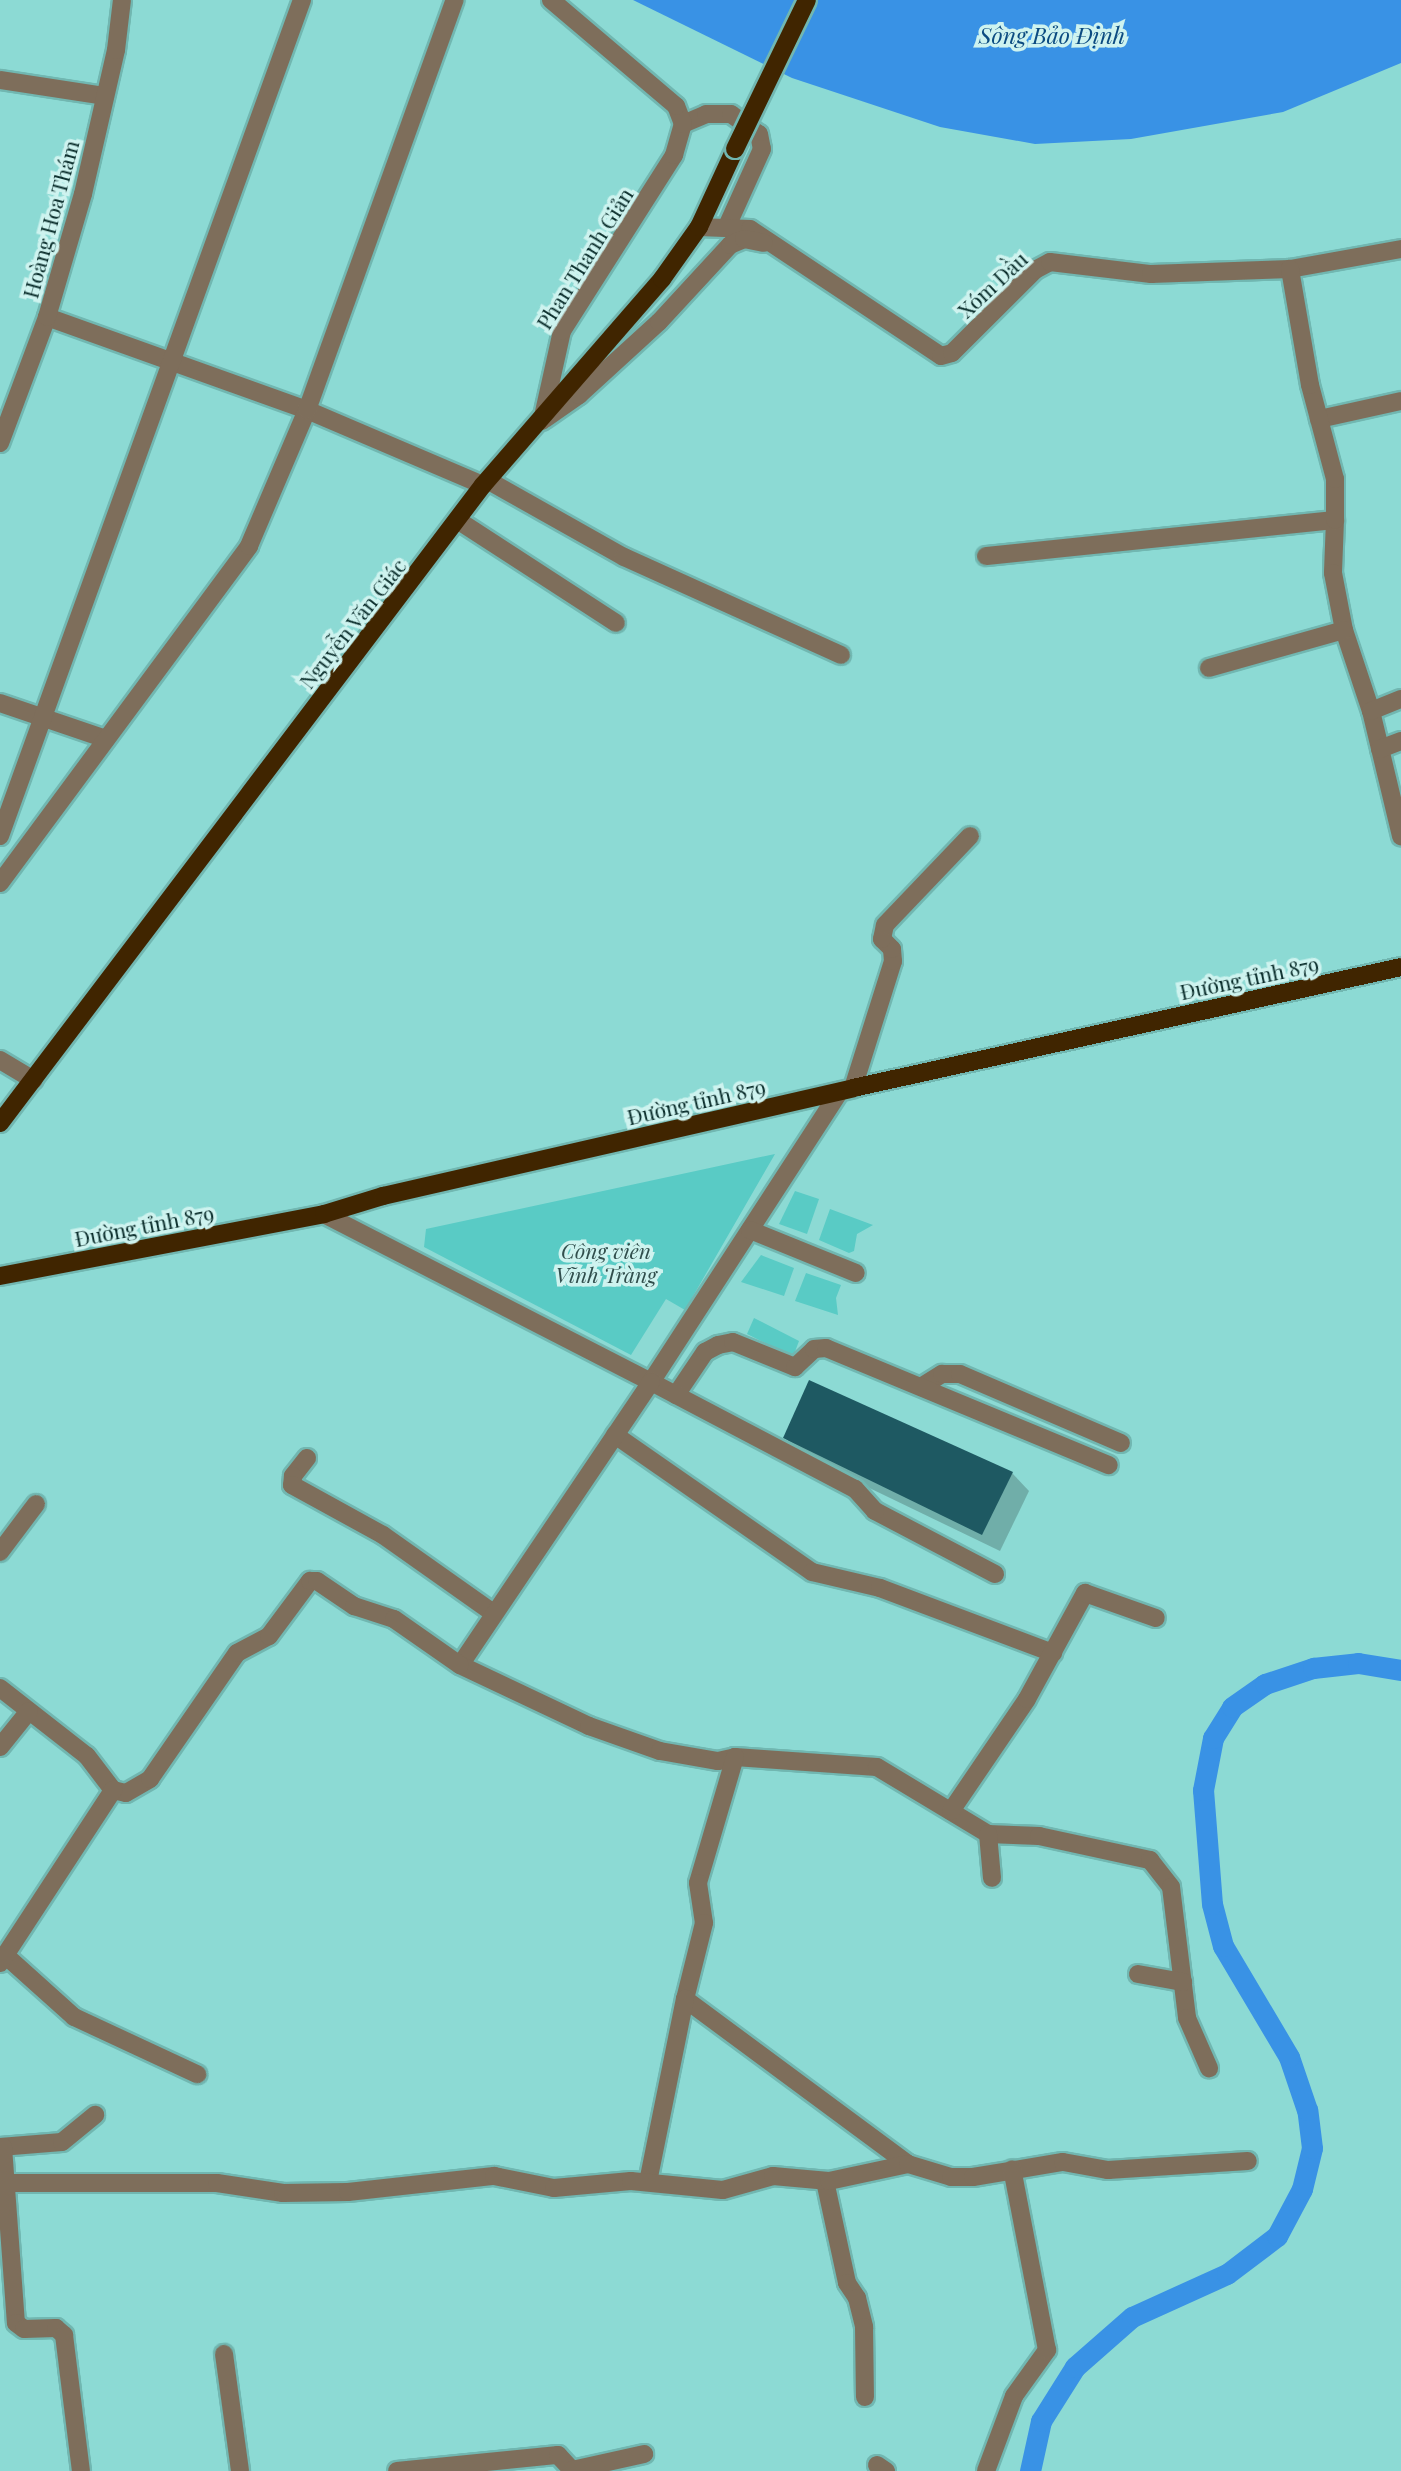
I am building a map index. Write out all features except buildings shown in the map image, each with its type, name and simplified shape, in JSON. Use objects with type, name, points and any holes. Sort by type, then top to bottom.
[{"type":"main road","name":"Nguyễn Văn Giác","points":[[0,1124],[486,483],[629,321],[699,227],[807,0]]},
{"type":"main road","name":"Đường tỉnh 879","points":[[0,1276],[324,1214],[383,1196],[1401,967]]},
{"type":"street","name":"Hoàng Hoa Thám","points":[[0,443],[47,317],[83,194],[106,96],[122,0]]},
{"type":"street","points":[[0,836],[302,0]]},
{"type":"street","points":[[0,883],[249,546],[307,410],[455,0]]},
{"type":"street","points":[[551,0],[676,106],[682,124],[706,114],[731,114],[759,134],[762,149],[727,226]]},
{"type":"street","points":[[0,80],[106,96]]},
{"type":"street","name":"Phan Thanh Giản","points":[[542,421],[562,331],[674,155],[682,124]]},
{"type":"street","name":"Xóm Dầu","points":[[699,227],[750,229],[782,247],[941,356],[952,353],[1035,270],[1050,262],[1151,274],[1290,269],[1401,249]]},
{"type":"street","points":[[542,421],[579,395],[659,322],[730,245],[744,239],[782,247]]},
{"type":"street","points":[[1290,269],[1319,419],[1335,479],[1333,573],[1344,630],[1371,710],[1401,836]]},
{"type":"street","points":[[47,317],[307,410],[486,483],[624,557],[841,655]]},
{"type":"street","points":[[1319,419],[1401,401]]},
{"type":"street","points":[[459,520],[616,623]]},
{"type":"street","points":[[986,556],[1335,520]]},
{"type":"street","points":[[1209,668],[1344,630]]},
{"type":"street","points":[[1371,710],[1401,699]]},
{"type":"street","points":[[0,703],[106,739]]},
{"type":"street","points":[[1380,749],[1401,741]]},
{"type":"street","points":[[460,1665],[846,1090],[893,961],[891,949],[882,939],[885,925],[970,836]]},
{"type":"street","points":[[0,1060],[33,1080]]},
{"type":"street","points":[[324,1214],[855,1489],[874,1511],[995,1574]]},
{"type":"street","points":[[750,1230],[856,1273]]},
{"type":"street","points":[[676,1395],[705,1352],[733,1342],[795,1367],[814,1349],[826,1348],[1109,1465]]},
{"type":"street","points":[[921,1387],[942,1374],[960,1374],[1121,1443]]},
{"type":"street","points":[[615,1435],[812,1572],[880,1588],[1053,1653]]},
{"type":"street","points":[[307,1458],[292,1485],[383,1535],[493,1613]]},
{"type":"street","points":[[0,1551],[36,1504]]},
{"type":"street","points":[[0,1688],[87,1756],[113,1790],[126,1793],[150,1779],[237,1653],[269,1636],[310,1581],[317,1581],[354,1606],[394,1619],[460,1665],[567,1717],[660,1751],[718,1761],[735,1757],[877,1767],[988,1834],[1039,1836],[1150,1860],[1171,1887],[1187,2018],[1209,2068]]},
{"type":"street","points":[[951,1811],[1053,1653],[1085,1593],[1156,1618]]},
{"type":"street","points":[[0,1747],[29,1711]]},
{"type":"street","points":[[648,2182],[685,1999],[704,1923],[698,1883],[735,1757]]},
{"type":"street","points":[[113,1790],[2,1959],[74,2017],[197,2074]]},
{"type":"street","points":[[988,1834],[992,1878]]},
{"type":"street","points":[[1138,1974],[1183,1982]]},
{"type":"street","points":[[685,1999],[908,2164],[951,2177],[1063,2162],[1108,2170],[1248,2161]]},
{"type":"street","points":[[81,2471],[66,2344],[56,2328],[24,2329],[16,2323],[4,2227],[1,2147],[61,2142],[95,2115]]},
{"type":"street","points":[[3,2183],[217,2183],[283,2193],[348,2192],[494,2176],[554,2188],[648,2182],[723,2190],[773,2176],[825,2181],[908,2164]]},
{"type":"street","points":[[986,2471],[1014,2396],[1047,2350],[1013,2169]]},
{"type":"street","points":[[825,2181],[847,2283],[858,2298],[864,2327],[865,2397]]},
{"type":"street","points":[[224,2354],[240,2471]]},
{"type":"street","points":[[397,2471],[558,2455],[572,2470],[644,2454]]},
{"type":"green space","name":"Công viên Vĩnh Tràng","points":[[775,1154],[685,1310],[666,1299],[631,1355],[424,1247],[426,1229]]},
{"type":"green space","points":[[795,1191],[819,1199],[807,1234],[779,1224]]},
{"type":"green space","points":[[830,1209],[873,1225],[857,1234],[854,1251],[849,1253],[819,1240]]},
{"type":"green space","points":[[761,1255],[794,1268],[784,1296],[741,1282]]},
{"type":"green space","points":[[806,1273],[841,1285],[836,1298],[838,1315],[795,1301]]},
{"type":"green space","points":[[754,1318],[799,1341],[793,1357],[747,1334]]},
{"type":"water","name":"Sông Bảo Định","points":[[633,0],[1401,0],[1401,63],[1283,112],[1131,139],[1035,144],[940,127],[792,78]]},
{"type":"waterway","points":[[1030,2471],[1041,2421],[1075,2367],[1132,2317],[1227,2274],[1277,2236],[1302,2189],[1312,2148],[1307,2110],[1289,2057],[1223,1946],[1212,1904],[1203,1790],[1213,1738],[1232,1707],[1265,1684],[1313,1668],[1358,1663],[1401,1670]]}]
